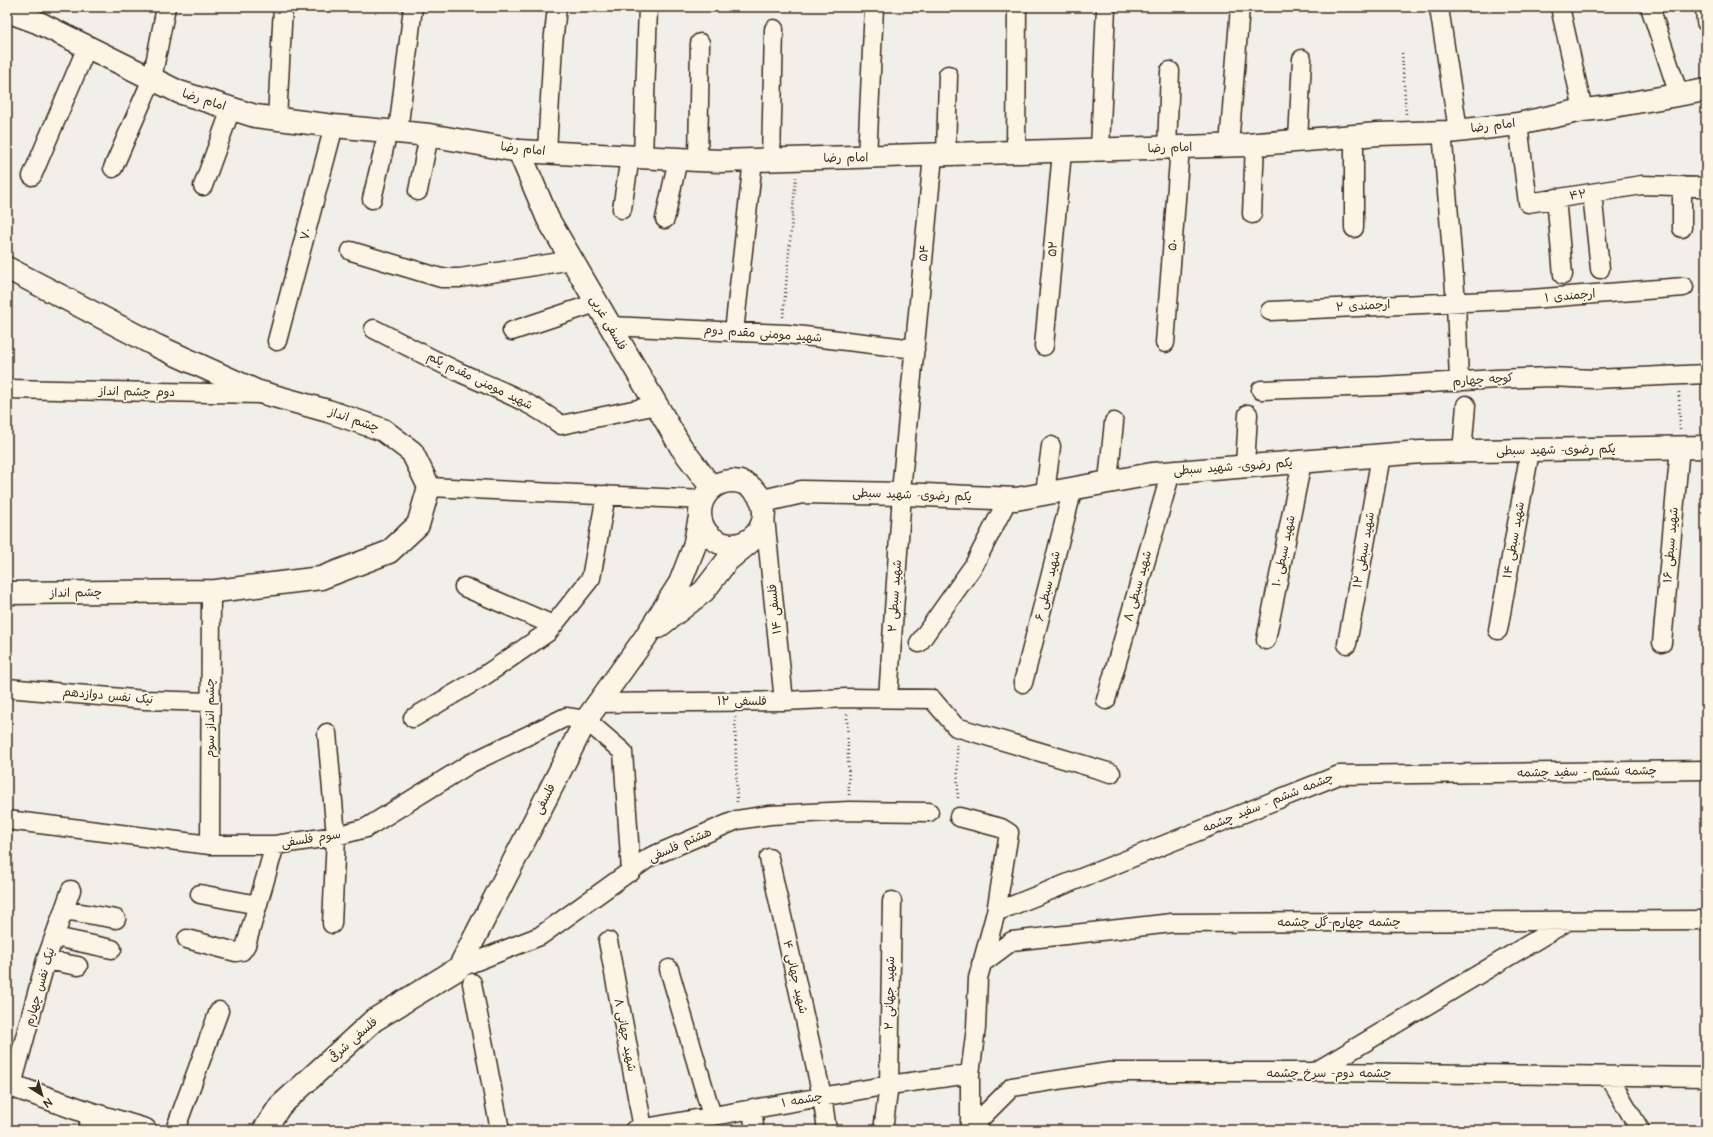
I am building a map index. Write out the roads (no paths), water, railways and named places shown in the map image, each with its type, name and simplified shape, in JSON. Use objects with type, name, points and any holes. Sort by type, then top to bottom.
[{"type":"street","points":[[113,168],[152,79],[166,7]]},
{"type":"street","points":[[278,119],[283,7]]},
{"type":"street","points":[[372,199],[393,132],[413,7]]},
{"type":"street","points":[[547,152],[552,44],[557,7]]},
{"type":"street","points":[[622,209],[637,157],[648,7]]},
{"type":"street","points":[[867,158],[874,7]]},
{"type":"street","points":[[1016,153],[1017,7]]},
{"type":"street","points":[[1100,150],[1106,7]]},
{"type":"street","points":[[1230,146],[1240,7]]},
{"type":"street","points":[[1560,7],[1583,110]]},
{"type":"street","points":[[1650,7],[1679,95]]},
{"type":"street","points":[[1705,7],[1706,22]]},
{"type":"street","points":[[1439,8],[1450,131],[1459,382]]},
{"type":"street","name":"امام رضا","points":[[8,11],[37,22],[179,92],[255,116],[334,126],[429,135],[519,151],[688,160],[797,160],[1230,146],[1354,136],[1450,131],[1518,124],[1583,110],[1706,90]]},
{"type":"street","points":[[734,332],[762,160],[774,29]]},
{"type":"street","points":[[665,219],[688,160],[700,43]]},
{"type":"street","points":[[32,176],[87,47]]},
{"type":"street","points":[[1298,141],[1302,59]]},
{"type":"street","name":"۵۰","points":[[1166,343],[1174,148],[1170,71]]},
{"type":"street","name":"۵۴","points":[[902,487],[915,349],[940,156],[948,75]]},
{"type":"street","points":[[202,186],[231,109]]},
{"type":"street","name":"۴۲","points":[[1518,124],[1528,202],[1642,185],[1706,187]]},
{"type":"street","name":"۷۰","points":[[277,341],[334,126]]},
{"type":"street","points":[[418,191],[429,135]]},
{"type":"street","points":[[1354,136],[1354,228]]},
{"type":"street","points":[[1252,214],[1255,144]]},
{"type":"street","name":"فلسفی غربی","points":[[519,151],[548,218],[681,447],[705,501]]},
{"type":"street","name":"۵۲","points":[[1044,346],[1062,152]]},
{"type":"street","points":[[1682,186],[1682,228]]},
{"type":"street","points":[[1592,192],[1600,269]]},
{"type":"street","points":[[1556,198],[1563,275]]},
{"type":"street","points":[[351,251],[441,278],[460,278],[572,260]]},
{"type":"street","name":"چشم انداز","points":[[7,268],[157,346],[256,391],[328,410],[384,430],[412,452],[429,487],[418,525],[389,552],[321,578],[211,591],[7,592]]},
{"type":"street","name":"۱ ارجمندی","points":[[1456,302],[1531,299],[1684,287]]},
{"type":"street","name":"۲ ارجمندی","points":[[1270,311],[1456,302]]},
{"type":"street","points":[[512,331],[596,303]]},
{"type":"street","name":"شهید مومنی مقدم دوم","points":[[610,326],[781,334],[915,349]]},
{"type":"street","name":"شهید مومنی مقدم یکم","points":[[374,329],[462,373],[516,396],[548,415],[561,425],[657,405]]},
{"type":"street","name":"کوچه چهارم","points":[[1261,390],[1542,377],[1594,379],[1706,374]]},
{"type":"street","name":"دوم چشم انداز","points":[[7,389],[268,394]]},
{"type":"street","points":[[1462,452],[1466,405]]},
{"type":"street","points":[[1245,466],[1248,414]]},
{"type":"street","points":[[1108,481],[1114,422]]},
{"type":"street","points":[[1045,493],[1051,446]]},
{"type":"street","name":"شهید سبطی ۱۶","points":[[1662,643],[1680,447]]},
{"type":"street","name":"یکم رضوی- شهید سبطی","points":[[764,509],[802,492],[902,487],[1016,499],[1108,481],[1170,472],[1245,466],[1381,456],[1462,452],[1706,447]]},
{"type":"street","name":"شهید سبطی ۱۴","points":[[1498,630],[1530,451]]},
{"type":"street","name":"۱۲ شهید سبطی","points":[[1347,644],[1381,456]]},
{"type":"street","name":"۱۰ شهید سبطی","points":[[1266,640],[1302,462]]},
{"type":"street","name":"۸ شهید سبطی","points":[[1106,700],[1170,472]]},
{"type":"street","points":[[738,480],[754,488],[764,509],[754,538],[727,561],[704,591],[645,638],[680,583],[694,547],[705,501],[724,481],[738,480]]},
{"type":"street","points":[[429,487],[705,501]]},
{"type":"street","name":"۲ شهید سبطی","points":[[888,698],[902,487]]},
{"type":"street","name":"۶ شهید سبطی","points":[[1023,683],[1073,488]]},
{"type":"street","points":[[413,718],[481,678],[548,632],[591,578],[606,495]]},
{"type":"street","points":[[919,643],[974,565],[1008,499]]},
{"type":"street","points":[[705,501],[707,534],[719,543],[733,546],[754,538]]},
{"type":"street","name":"۱۴ فلسفی","points":[[764,509],[784,701]]},
{"type":"street","points":[[464,587],[553,626]]},
{"type":"street","name":"چشم انداز سوم","points":[[210,845],[211,591]]},
{"type":"street","name":"فلسفی","points":[[465,976],[591,711],[645,638]]},
{"type":"street","name":"نیک نفس دوازدهم","points":[[7,688],[145,700],[210,702]]},
{"type":"street","name":"۱۲ فلسفی","points":[[591,711],[735,700],[784,701],[847,698],[932,699],[956,726],[1111,773]]},
{"type":"street","points":[[591,711],[623,752],[631,872]]},
{"type":"street","name":"سوم فلسفی","points":[[7,820],[210,845],[275,845],[336,836],[366,828],[471,763],[566,717],[591,711]]},
{"type":"street","points":[[327,733],[336,836],[332,924]]},
{"type":"street","name":"چشمه ششم - سفید چشمه","points":[[996,912],[1339,775],[1706,770]]},
{"type":"street","name":"هشتم فلسفی","points":[[465,976],[540,936],[650,857],[737,820],[770,814],[849,811],[929,812]]},
{"type":"street","points":[[959,817],[1000,828],[1009,833],[996,912],[978,978],[976,1028],[970,1074],[970,1129]]},
{"type":"street","points":[[187,939],[236,952],[242,951],[246,945],[275,845]]},
{"type":"street","name":"۴ شهید جهانی","points":[[769,858],[822,1096],[827,1130]]},
{"type":"street","name":"نیک نفس چهارم","points":[[9,1084],[46,960],[71,890]]},
{"type":"street","points":[[200,894],[258,905]]},
{"type":"street","name":"۲ شهید جهانی","points":[[883,1130],[888,1085],[892,901]]},
{"type":"street","points":[[64,910],[116,919]]},
{"type":"street","name":"چشمه چهارم-گل چشمه","points":[[981,964],[1012,941],[1172,923],[1706,920]]},
{"type":"street","points":[[1314,1072],[1568,921]]},
{"type":"street","points":[[54,937],[112,949]]},
{"type":"street","name":"۸ شهید جهانی","points":[[608,941],[638,1129]]},
{"type":"street","points":[[46,960],[78,966]]},
{"type":"street","points":[[669,969],[712,1116]]},
{"type":"street","points":[[465,976],[500,1130]]},
{"type":"street","name":"فلسفی شرقی","points":[[264,1130],[280,1106],[374,1020],[465,976]]},
{"type":"street","points":[[175,1130],[219,1011]]},
{"type":"street","name":"چشمه دوم- سرخ چشمه","points":[[970,1129],[1012,1087],[1109,1072],[1314,1072],[1609,1077],[1706,1077]]},
{"type":"street","name":"چشمه ۱","points":[[638,1129],[888,1085],[970,1074]]},
{"type":"street","points":[[1609,1077],[1640,1130]]},
{"type":"street","points":[[9,1084],[89,1122],[145,1130]]},
{"type":"street","points":[[753,1108],[754,1130]]}]
